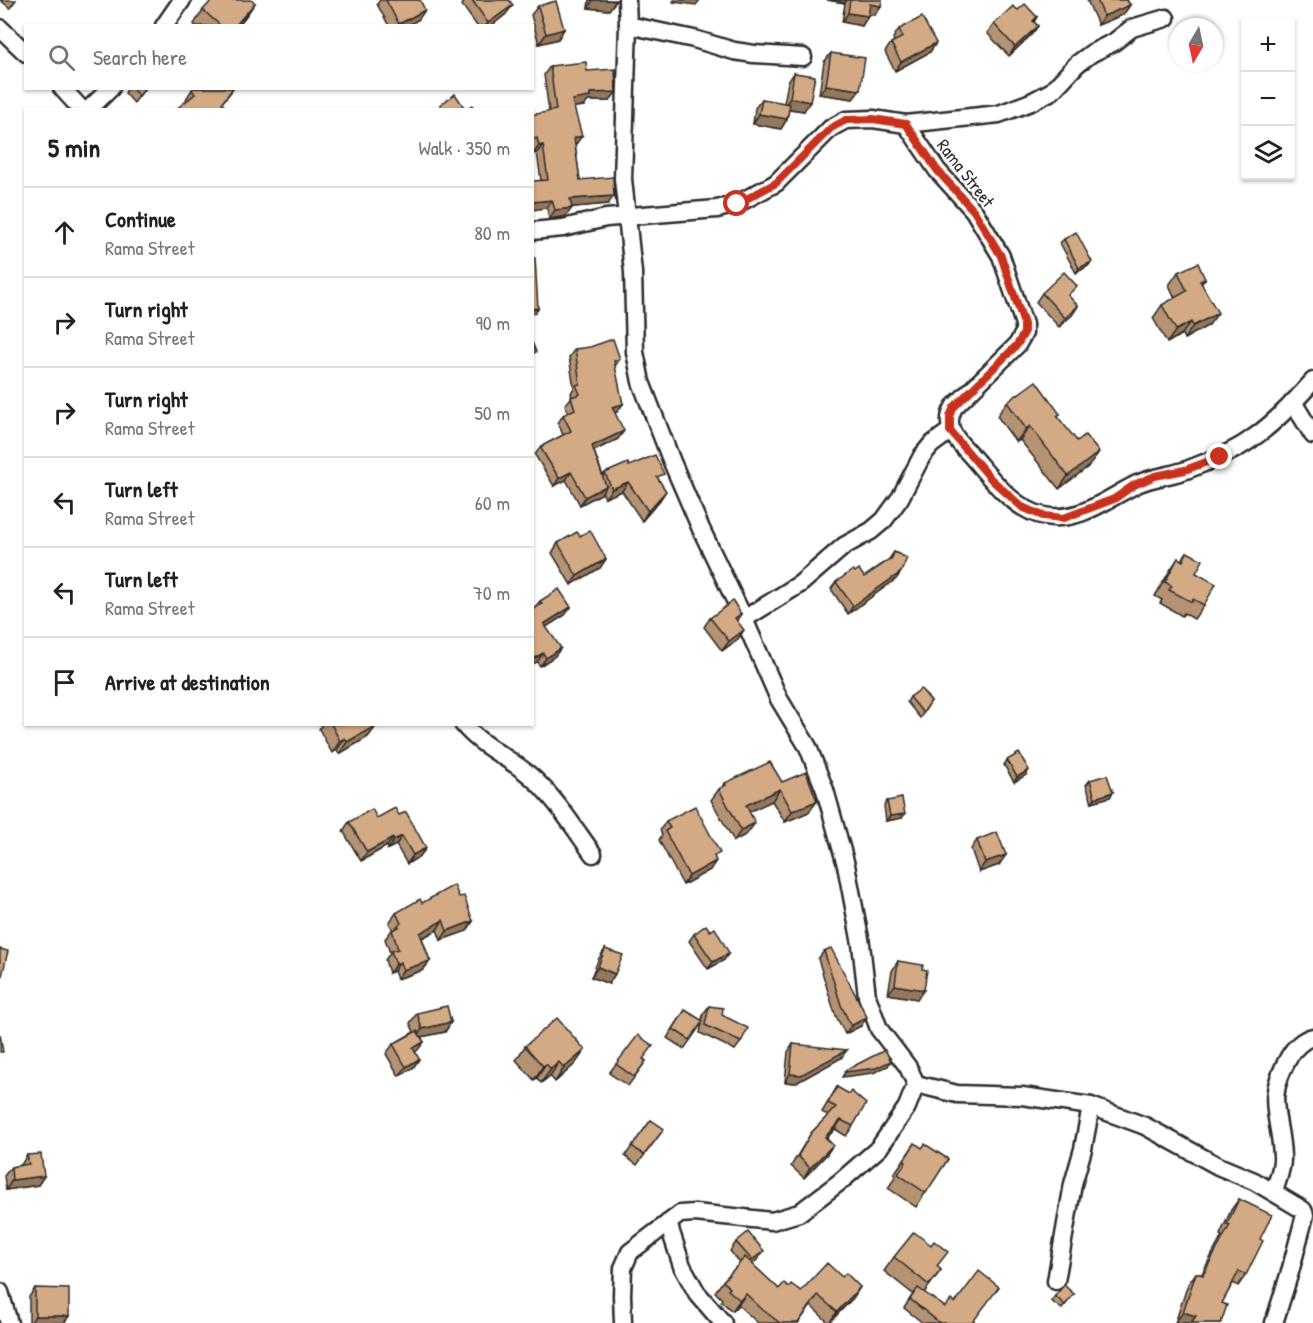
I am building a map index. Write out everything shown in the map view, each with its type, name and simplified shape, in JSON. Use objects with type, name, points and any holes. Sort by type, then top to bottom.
[{"type":"street","points":[[165,24],[182,0]]},
{"type":"street","points":[[623,1323],[623,1268],[630,1252],[680,1214],[695,1213],[771,1221],[799,1213],[879,1148],[907,1107],[916,1084],[908,1067],[879,1029],[867,996],[861,944],[846,865],[825,790],[808,747],[779,699],[672,462],[641,382],[635,352],[633,272],[623,179],[627,0]]},
{"type":"street","points":[[534,231],[563,228],[606,218],[717,209],[737,204],[776,183],[831,128],[846,120],[873,119],[906,124],[999,114],[1052,91],[1077,64],[1114,42],[1132,28],[1166,18]]},
{"type":"street","points":[[628,25],[694,39],[734,51],[803,57]]},
{"type":"street","points":[[0,28],[24,51]]},
{"type":"street","points":[[64,90],[80,108]]},
{"type":"street","points":[[90,108],[109,90]]},
{"type":"street","name":"Rama Street","points":[[906,124],[937,170],[974,211],[1001,256],[1024,324],[1024,333],[1017,345],[954,407],[950,416],[950,431]]},
{"type":"street","points":[[744,619],[800,584],[844,546],[871,531],[884,519],[900,498],[922,456],[931,445],[950,431],[992,480],[1022,507],[1043,516],[1064,518],[1114,499],[1134,485],[1155,476],[1185,470],[1220,457],[1249,442],[1272,423],[1313,381]]},
{"type":"street","points":[[1293,402],[1313,435]]},
{"type":"street","points":[[465,726],[483,744],[535,780],[563,811],[593,854]]},
{"type":"street","points":[[1274,1192],[1282,1158],[1274,1110],[1278,1076],[1294,1049],[1309,1037],[1313,1037]]},
{"type":"street","points":[[916,1084],[957,1094],[1022,1096],[1091,1106],[1145,1126],[1218,1166],[1274,1192],[1303,1210],[1305,1215],[1274,1323]]},
{"type":"street","points":[[1056,1281],[1073,1184],[1083,1149],[1091,1106]]},
{"type":"street","points":[[668,1223],[682,1266],[697,1293],[723,1323]]},
{"type":"street","points":[[0,1292],[9,1323]]},
{"type":"building","points":[[212,0],[251,0],[255,3],[237,24],[219,24],[203,10]]},
{"type":"building","points":[[386,0],[420,0],[425,10],[399,24]]},
{"type":"building","points":[[472,0],[509,0],[513,5],[488,23]]},
{"type":"building","points":[[850,0],[882,0],[881,6],[870,4],[868,16],[848,13]]},
{"type":"building","points":[[1097,0],[1127,0],[1130,5],[1104,16]]},
{"type":"building","points":[[556,1],[564,29],[546,34],[538,6]]},
{"type":"building","points":[[1025,4],[1037,17],[1033,21],[1038,26],[1015,47],[994,24],[1013,6],[1018,10]]},
{"type":"building","points":[[922,17],[936,43],[901,62],[891,43],[903,37],[899,29]]},
{"type":"building","points":[[831,53],[865,58],[860,90],[826,85]]},
{"type":"building","points":[[586,62],[587,71],[615,69],[616,92],[590,93],[590,97],[572,100],[582,136],[574,138],[580,180],[613,177],[614,196],[570,199],[572,208],[555,210],[552,200],[534,202],[534,181],[548,180],[543,145],[539,146],[537,138],[534,139],[534,115],[556,110],[550,66]]},
{"type":"building","points":[[794,73],[815,76],[810,102],[790,98]]},
{"type":"building","points":[[134,90],[144,90],[139,96]]},
{"type":"building","points":[[192,90],[232,90],[222,103],[226,108],[178,108],[195,94]]},
{"type":"building","points":[[455,94],[465,108],[442,108],[440,105]]},
{"type":"building","points":[[762,99],[790,104],[787,119],[759,114]]},
{"type":"building","points":[[1076,232],[1092,262],[1079,268],[1064,239]]},
{"type":"building","points":[[534,258],[535,258],[538,308],[534,309]]},
{"type":"building","points":[[1198,263],[1205,279],[1200,281],[1218,313],[1193,326],[1191,322],[1176,330],[1162,305],[1187,291],[1178,272]]},
{"type":"building","points":[[1064,272],[1077,286],[1068,295],[1078,306],[1065,318],[1042,293]]},
{"type":"building","points":[[613,339],[620,359],[614,361],[623,404],[612,407],[624,431],[592,446],[606,486],[585,497],[571,472],[559,478],[540,447],[571,431],[563,415],[575,409],[571,397],[580,394],[576,385],[580,384],[575,349],[590,347]]},
{"type":"building","points":[[1036,381],[1060,414],[1057,416],[1077,441],[1085,435],[1099,452],[1068,476],[1030,426],[1026,429],[1007,402]]},
{"type":"building","points":[[655,455],[664,474],[657,477],[666,491],[648,511],[628,482],[612,489],[605,473]]},
{"type":"building","points":[[590,530],[606,559],[577,576],[558,543],[577,532],[580,536]]},
{"type":"building","points":[[894,552],[907,558],[901,572],[853,606],[836,582],[853,570],[855,572],[859,569],[864,577],[892,558]]},
{"type":"building","points":[[1187,552],[1203,560],[1196,573],[1216,584],[1204,605],[1193,599],[1192,602],[1169,590],[1172,586],[1165,582],[1178,558],[1183,561]]},
{"type":"building","points":[[559,589],[571,607],[544,624],[561,648],[546,658],[543,653],[534,658],[534,609],[542,604],[540,601]]},
{"type":"building","points":[[733,601],[741,614],[735,618],[744,630],[729,641],[710,618]]},
{"type":"building","points":[[921,689],[931,701],[923,713],[910,697]]},
{"type":"building","points":[[332,726],[375,726],[347,742],[345,738],[340,741]]},
{"type":"building","points":[[1019,753],[1029,770],[1017,777],[1007,760]]},
{"type":"building","points":[[770,762],[782,782],[806,772],[817,801],[792,811],[780,789],[746,805],[755,823],[741,830],[719,789],[726,785],[725,783]]},
{"type":"building","points":[[1107,775],[1113,792],[1095,798],[1090,780]]},
{"type":"building","points":[[902,798],[905,814],[890,816],[887,801]]},
{"type":"building","points":[[695,806],[720,853],[714,856],[716,861],[689,876],[665,831],[670,828],[666,821]]},
{"type":"building","points":[[395,808],[399,815],[406,812],[426,848],[413,855],[402,836],[394,840],[393,838],[367,852],[349,822],[372,809],[377,818]]},
{"type":"building","points":[[997,832],[1006,855],[985,862],[977,840]]},
{"type":"building","points":[[454,885],[459,897],[464,896],[473,921],[447,931],[443,920],[420,933],[430,961],[403,970],[400,962],[396,964],[391,951],[398,949],[392,930],[399,927],[397,926],[401,923],[396,913],[420,899],[422,903]]},
{"type":"building","points":[[706,925],[710,931],[715,928],[729,953],[713,962],[694,934]]},
{"type":"building","points":[[831,948],[867,1017],[851,1026],[841,1005],[824,951]]},
{"type":"building","points":[[0,949],[8,951],[2,976],[0,976]]},
{"type":"building","points":[[605,949],[623,955],[615,974],[598,967]]},
{"type":"building","points":[[898,961],[923,965],[922,969],[927,970],[924,990],[895,985]]},
{"type":"building","points":[[447,1006],[451,1022],[422,1029],[417,1013]]},
{"type":"building","points":[[709,1006],[723,1008],[722,1015],[748,1028],[741,1042],[705,1025]]},
{"type":"building","points":[[685,1010],[703,1021],[690,1040],[673,1029]]},
{"type":"building","points":[[557,1018],[585,1050],[564,1068],[559,1062],[551,1069],[546,1064],[543,1066],[525,1046]]},
{"type":"building","points":[[417,1031],[424,1042],[413,1048],[419,1059],[406,1067],[393,1044]]},
{"type":"building","points":[[0,1034],[3,1052],[0,1052]]},
{"type":"building","points":[[638,1035],[653,1046],[643,1059],[646,1061],[634,1077],[616,1064]]},
{"type":"building","points":[[793,1044],[847,1050],[801,1075],[790,1074]]},
{"type":"building","points":[[885,1050],[891,1061],[876,1068],[844,1071]]},
{"type":"building","points":[[837,1087],[849,1094],[851,1091],[866,1104],[853,1126],[841,1120],[825,1137],[833,1145],[810,1168],[798,1156],[811,1133],[836,1107],[828,1103]]},
{"type":"building","points":[[651,1120],[664,1129],[644,1155],[632,1146]]},
{"type":"building","points":[[915,1143],[922,1148],[925,1144],[948,1159],[926,1193],[898,1174]]},
{"type":"building","points":[[41,1154],[44,1176],[12,1180],[11,1167],[29,1164],[27,1155]]},
{"type":"building","points":[[1239,1199],[1272,1215],[1260,1239],[1263,1241],[1246,1275],[1239,1271],[1222,1303],[1227,1305],[1221,1323],[1191,1323],[1196,1316],[1183,1312],[1196,1273],[1203,1275],[1230,1225],[1227,1224]]},
{"type":"building","points":[[748,1232],[764,1251],[752,1260],[736,1242]]},
{"type":"building","points":[[914,1232],[931,1245],[934,1241],[948,1252],[937,1266],[941,1270],[929,1285],[894,1257]]},
{"type":"building","points":[[745,1257],[779,1289],[784,1283],[789,1287],[791,1284],[801,1291],[827,1263],[842,1277],[846,1273],[860,1287],[837,1312],[818,1295],[798,1323],[780,1323],[746,1294],[740,1300],[728,1290],[730,1288],[723,1281]]},
{"type":"building","points":[[979,1271],[999,1287],[972,1323],[940,1323],[910,1299],[918,1288],[945,1307],[951,1300],[955,1303]]},
{"type":"building","points":[[1064,1285],[1074,1294],[1065,1305],[1055,1296]]},
{"type":"building","points":[[35,1288],[69,1289],[69,1316],[35,1316]]},
{"type":"route","points":[[737,204],[776,183],[831,128],[846,120],[873,119],[906,124],[937,170],[974,211],[1001,256],[1024,324],[1024,333],[1017,345],[954,407],[950,416],[950,431],[992,480],[1022,507],[1043,516],[1064,518],[1114,499],[1134,485],[1155,476],[1185,470],[1220,457]]}]
